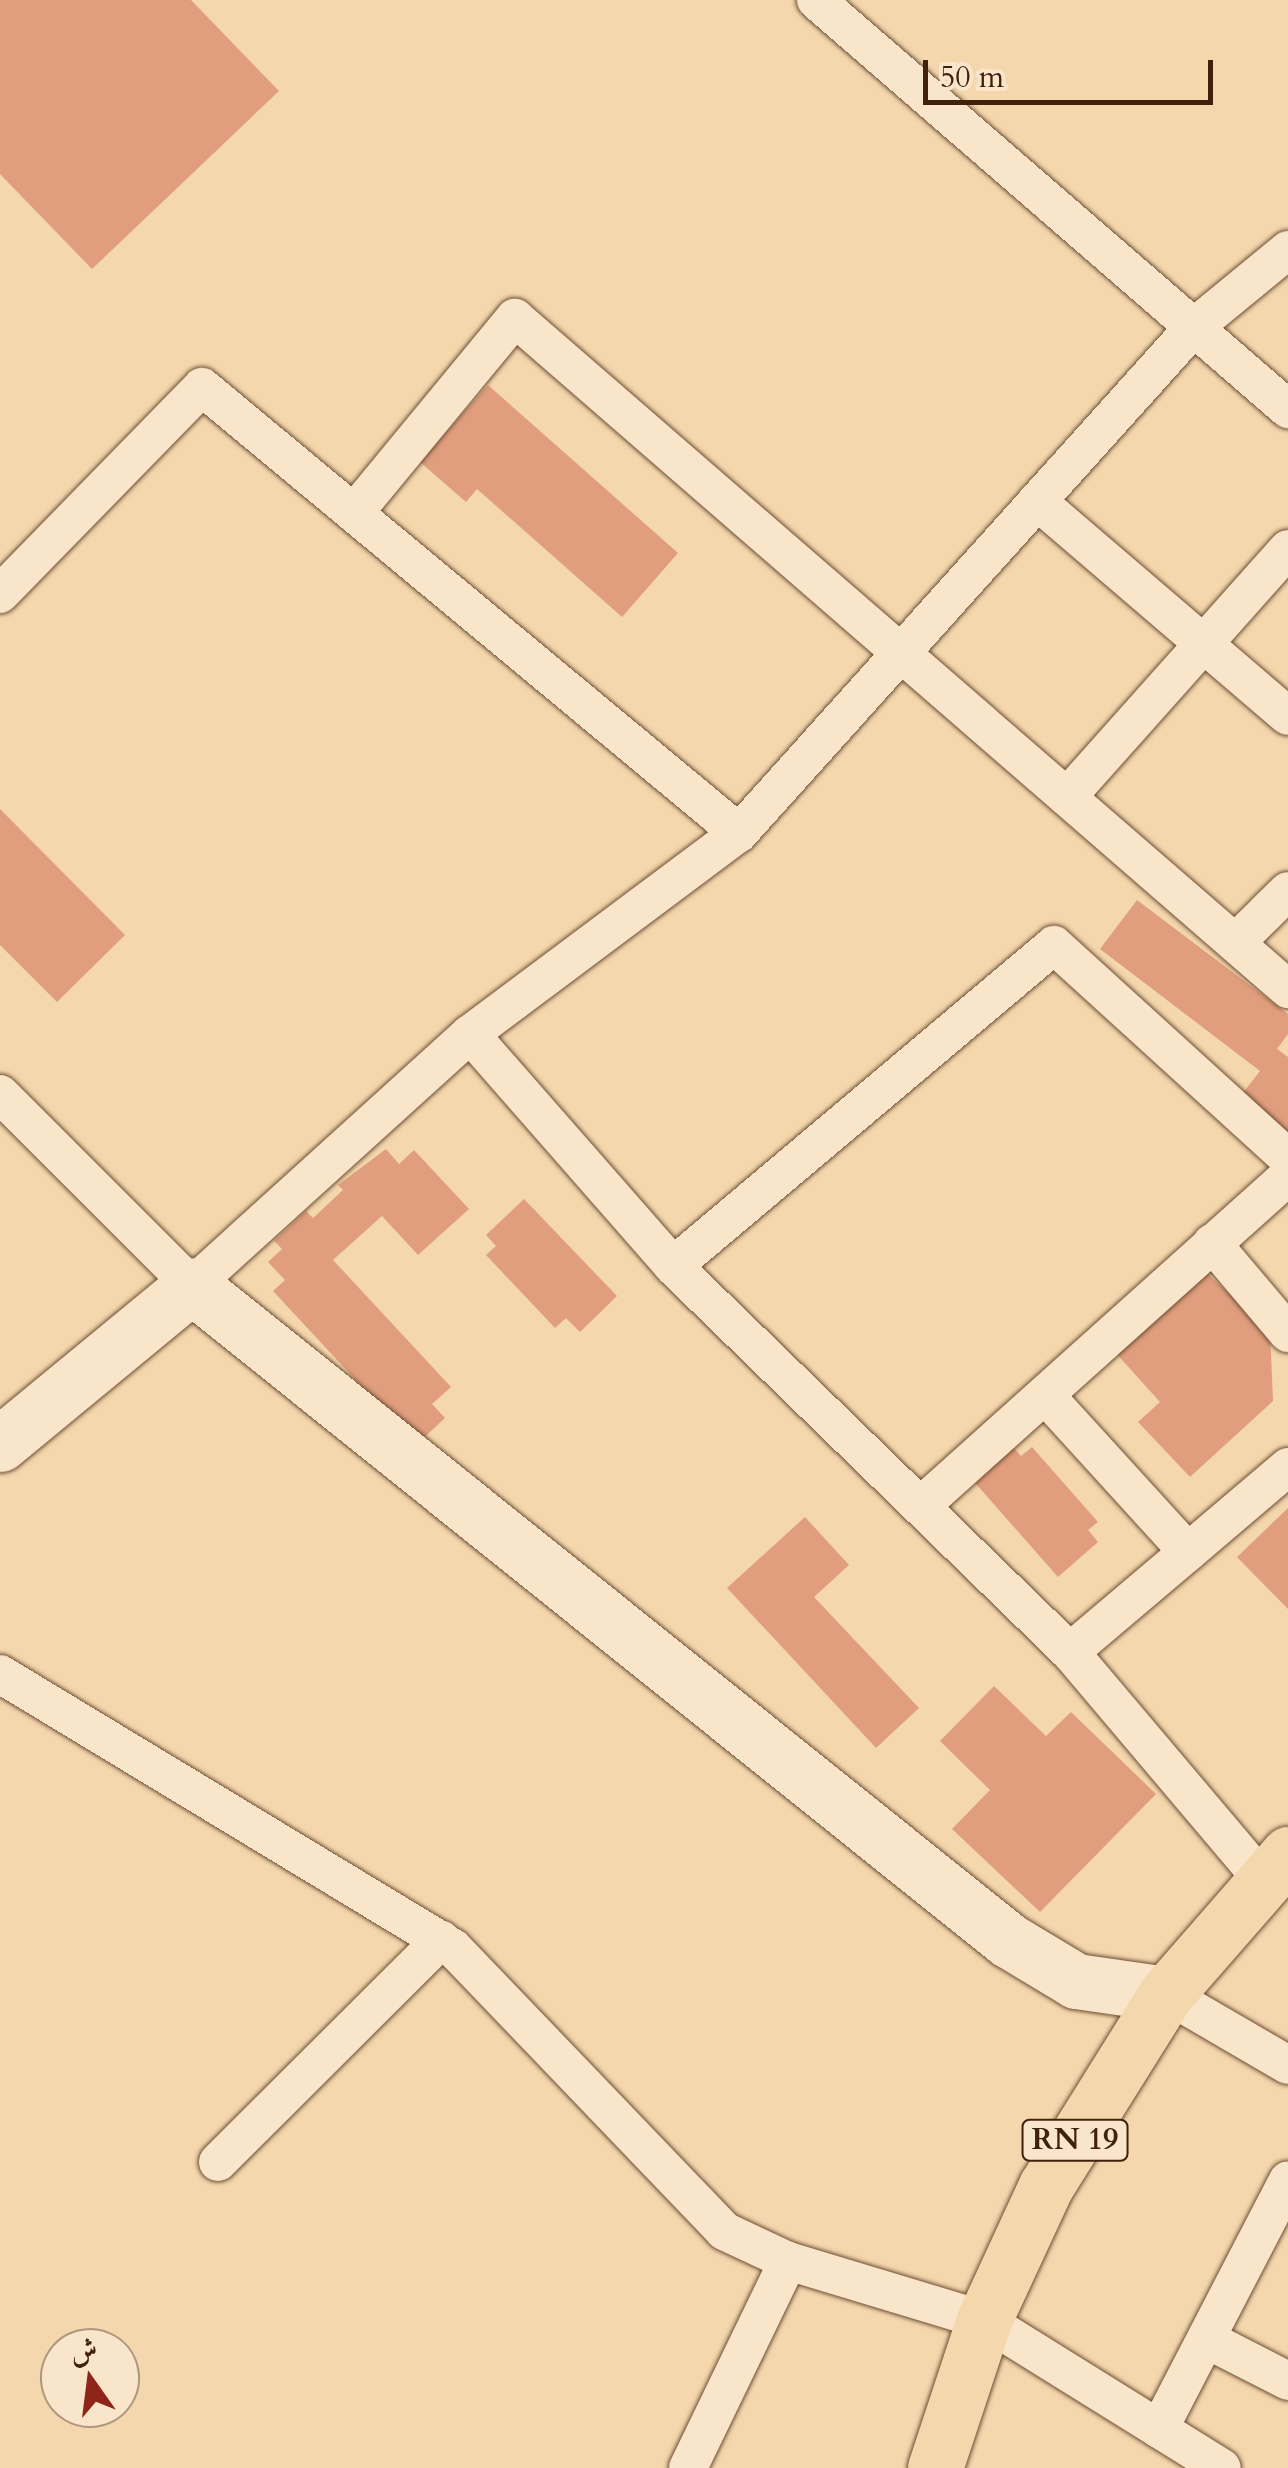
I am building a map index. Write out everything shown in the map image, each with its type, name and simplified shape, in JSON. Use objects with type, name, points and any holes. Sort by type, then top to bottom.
[{"type":"main road","points":[[0,1444],[192,1286],[1008,1940],[1076,1981],[1166,1994]]},
{"type":"main road","name":"RN 19","points":[[935,2468],[984,2320],[1046,2186],[1166,1994],[1274,1866]]},
{"type":"street","points":[[816,0],[1288,410]]},
{"type":"street","points":[[0,1094],[192,1286],[470,1034],[739,833],[1192,328],[1288,250]]},
{"type":"street","points":[[354,513],[515,318],[1288,989]]},
{"type":"street","points":[[0,594],[202,387],[739,833]]},
{"type":"street","points":[[1037,501],[1288,716]]},
{"type":"street","points":[[1067,797],[1288,549]]},
{"type":"street","points":[[1235,943],[1288,891]]},
{"type":"street","points":[[673,1266],[1054,945],[1288,1158]]},
{"type":"street","points":[[470,1034],[673,1266],[924,1503],[1274,1866]]},
{"type":"street","points":[[924,1503],[1288,1176]]},
{"type":"street","points":[[1212,1244],[1288,1333]]},
{"type":"street","points":[[1046,1395],[1188,1552]]},
{"type":"street","points":[[1070,1652],[1288,1467]]},
{"type":"street","points":[[0,1674],[441,1940],[724,2232],[788,2260],[984,2320],[1222,2468]]},
{"type":"street","points":[[218,2162],[441,1940]]},
{"type":"street","points":[[1166,1994],[1288,2065]]},
{"type":"street","points":[[1159,2428],[1206,2339],[1273,2244],[1288,2180]]},
{"type":"street","points":[[688,2468],[788,2260]]},
{"type":"street","points":[[1206,2339],[1288,2381]]},
{"type":"building","points":[[0,0],[191,0],[279,91],[92,269],[0,174]]},
{"type":"building","points":[[488,385],[678,553],[622,617],[477,489],[466,502],[420,462]]},
{"type":"building","points":[[0,809],[125,935],[57,1002],[0,945]]},
{"type":"building","points":[[1137,900],[1288,1014],[1288,1034],[1277,1049],[1288,1057],[1288,1135],[1239,1098],[1260,1071],[1100,949]]},
{"type":"building","points":[[386,1149],[399,1164],[414,1150],[469,1209],[418,1255],[382,1216],[333,1260],[451,1387],[432,1404],[445,1418],[416,1445],[273,1291],[285,1280],[268,1262],[282,1249],[274,1241],[306,1211],[313,1218],[343,1190],[338,1185]]},
{"type":"building","points":[[524,1199],[617,1296],[580,1332],[566,1318],[555,1328],[486,1255],[496,1246],[486,1235]]},
{"type":"building","points":[[1203,1270],[1270,1330],[1273,1401],[1190,1477],[1138,1422],[1160,1402],[1114,1351]]},
{"type":"building","points":[[1008,1441],[1021,1456],[1032,1447],[1098,1522],[1088,1530],[1098,1542],[1058,1577],[969,1476]]},
{"type":"building","points":[[1288,1508],[1288,1609],[1237,1557]]},
{"type":"building","points":[[805,1517],[849,1565],[814,1597],[919,1708],[876,1748],[727,1588]]},
{"type":"building","points":[[994,1686],[1046,1736],[1071,1712],[1156,1794],[1040,1912],[952,1829],[990,1790],[940,1741]]}]
